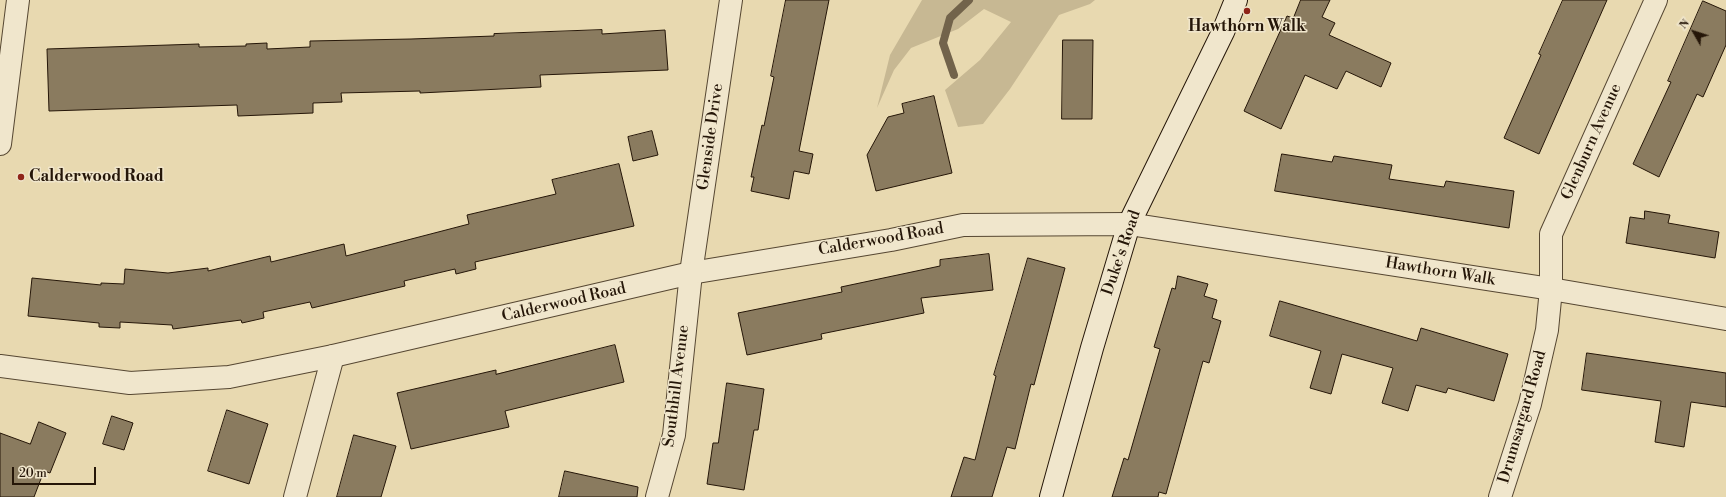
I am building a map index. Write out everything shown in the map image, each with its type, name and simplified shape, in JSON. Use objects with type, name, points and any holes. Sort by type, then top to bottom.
[{"type":"street","points":[[0,144],[18,0]]},
{"type":"street","name":"Glenside Drive","points":[[691,273],[731,0]]},
{"type":"street","name":"Duke's Road","points":[[1051,497],[1092,348],[1129,224],[1223,32],[1236,0]]},
{"type":"street","name":"Glenburn Avenue","points":[[1551,289],[1551,234],[1656,0]]},
{"type":"street","name":"Calderwood Road","points":[[0,366],[130,383],[229,377],[333,356],[691,273],[891,240],[963,225],[1129,224]]},
{"type":"street","name":"Hawthorn Walk","points":[[1129,224],[1551,289],[1726,319]]},
{"type":"street","name":"Southhill Avenue","points":[[657,497],[674,435],[691,273]]},
{"type":"street","name":"Drumsargard Road","points":[[1500,497],[1530,404],[1547,330],[1551,289]]},
{"type":"street","points":[[295,497],[333,356]]},
{"type":"shaded area","points":[[922,0],[1095,0],[1090,4],[1059,15],[1010,89],[983,124],[958,127],[945,90],[980,60],[1011,22],[984,9],[958,29],[911,48],[894,70],[877,108],[890,55]]},
{"type":"building","points":[[786,0],[829,0],[799,151],[813,154],[809,174],[794,171],[789,199],[751,191],[754,177],[751,177],[762,125],[764,126],[774,77],[771,76]]},
{"type":"building","points":[[1301,0],[1330,0],[1322,17],[1335,23],[1329,35],[1391,63],[1381,87],[1346,71],[1337,89],[1305,75],[1281,129],[1244,111],[1287,16],[1293,18]]},
{"type":"building","points":[[1563,0],[1607,0],[1539,154],[1504,138],[1541,55],[1539,54]]},
{"type":"building","points":[[1703,1],[1726,11],[1726,45],[1703,97],[1697,94],[1659,177],[1633,164],[1671,82],[1668,81]]},
{"type":"building","points":[[602,30],[602,34],[665,30],[668,70],[540,75],[541,87],[420,93],[420,91],[341,93],[342,102],[313,103],[313,113],[238,116],[237,105],[49,111],[47,49],[199,44],[199,47],[246,46],[246,44],[267,43],[267,49],[310,47],[310,41],[494,36],[494,34]]},
{"type":"building","points":[[1063,40],[1093,40],[1092,119],[1062,119]]},
{"type":"building","points":[[934,96],[952,173],[876,191],[867,155],[888,117],[904,113],[902,104]]},
{"type":"building","points":[[652,131],[658,155],[633,161],[628,137]]},
{"type":"building","points":[[1282,154],[1332,162],[1334,156],[1392,165],[1389,179],[1444,187],[1446,181],[1514,191],[1509,228],[1275,191]]},
{"type":"building","points":[[619,164],[634,226],[475,262],[476,269],[456,274],[455,269],[404,281],[405,286],[312,308],[310,302],[263,312],[264,318],[242,323],[241,320],[173,329],[172,325],[120,322],[120,328],[99,327],[99,323],[28,316],[32,278],[101,285],[101,283],[124,284],[125,269],[168,273],[208,268],[208,271],[270,256],[271,262],[344,244],[346,256],[469,224],[467,215],[556,194],[552,180]]},
{"type":"building","points":[[1645,211],[1670,215],[1668,223],[1719,232],[1715,258],[1626,243],[1630,217],[1644,219]]},
{"type":"building","points":[[989,254],[993,290],[921,298],[924,313],[821,334],[822,339],[747,355],[738,313],[842,292],[841,287],[940,266],[940,260]]},
{"type":"building","points":[[1028,258],[1065,268],[1034,385],[1031,384],[1015,449],[1007,447],[992,497],[951,497],[964,457],[975,460],[996,376],[994,375]]},
{"type":"building","points":[[1178,276],[1208,284],[1204,296],[1217,300],[1212,318],[1221,321],[1209,363],[1203,361],[1166,494],[1159,492],[1158,497],[1112,497],[1124,458],[1128,460],[1160,349],[1154,347],[1172,288],[1175,289]]},
{"type":"building","points":[[1280,301],[1417,341],[1421,328],[1508,354],[1494,401],[1448,388],[1446,393],[1416,385],[1408,411],[1382,403],[1393,368],[1342,354],[1331,394],[1310,388],[1321,351],[1270,336]]},
{"type":"building","points":[[615,345],[624,382],[505,411],[509,427],[411,449],[397,393],[496,370],[496,374]]},
{"type":"building","points":[[1587,353],[1726,373],[1726,407],[1691,402],[1684,447],[1655,442],[1661,401],[1582,390]]},
{"type":"building","points":[[727,383],[764,389],[758,430],[754,430],[744,490],[707,484],[713,443],[718,443]]},
{"type":"building","points":[[227,410],[268,424],[249,484],[208,471]]},
{"type":"building","points":[[112,416],[133,423],[124,450],[103,444]]},
{"type":"building","points":[[39,422],[66,433],[50,473],[44,471],[34,497],[0,497],[0,433],[30,444]]},
{"type":"building","points":[[354,435],[396,446],[381,497],[337,497]]},
{"type":"building","points":[[565,471],[638,487],[637,497],[559,497]]},
{"type":"waterway","points":[[954,75],[943,43],[950,18],[969,0]]},
{"type":"place","name":"Hawthorn Walk","points":[[1247,11]]},
{"type":"place","name":"Calderwood Road","points":[[21,177]]}]
